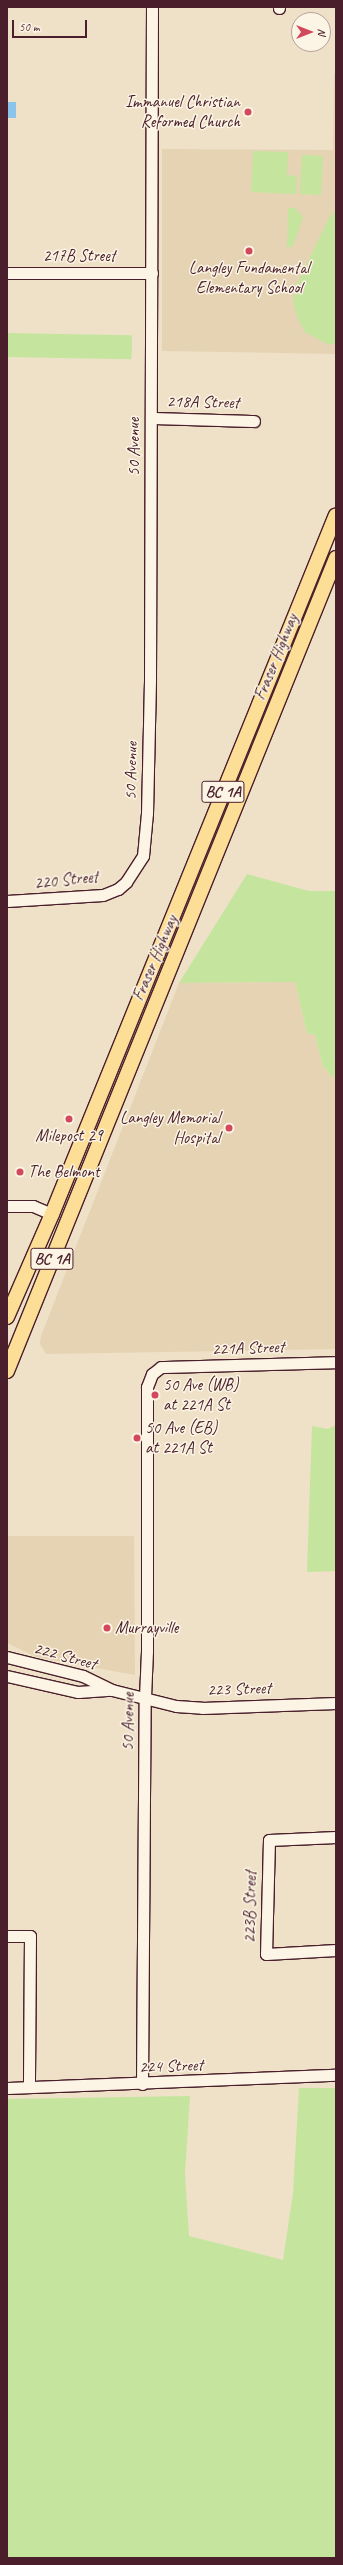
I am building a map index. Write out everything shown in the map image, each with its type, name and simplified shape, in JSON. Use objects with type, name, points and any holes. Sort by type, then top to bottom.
[{"type":"main road","name":"Fraser Highway","points":[[7,1317],[52,1214],[336,515]]},
{"type":"main road","name":"Fraser Highway","points":[[7,1371],[336,558]]},
{"type":"street","name":"50 Avenue","points":[[126,882],[143,856],[147,813],[152,273],[152,7]]},
{"type":"street","name":"217B Street","points":[[7,273],[152,273]]},
{"type":"street","name":"218A Street","points":[[151,418],[254,421]]},
{"type":"street","name":"220 Street","points":[[7,902],[103,895],[118,889],[126,882]]},
{"type":"street","points":[[7,1206],[33,1206],[52,1214]]},
{"type":"street","name":"221A Street","points":[[161,1367],[336,1362]]},
{"type":"street","name":"50 Avenue","points":[[142,2084],[145,1697],[147,1651],[147,1387],[152,1374],[161,1367]]},
{"type":"street","name":"222 Street","points":[[7,1657],[83,1676],[112,1690],[145,1697]]},
{"type":"street","name":"222 Street","points":[[7,1676],[78,1692],[112,1690]]},
{"type":"street","name":"223 Street","points":[[145,1697],[176,1706],[202,1708],[336,1703]]},
{"type":"street","name":"223B Street","points":[[336,1837],[269,1840],[266,1954],[336,1950]]},
{"type":"street","points":[[7,1936],[30,1936],[29,2087]]},
{"type":"street","name":"224 Street","points":[[7,2088],[142,2084],[336,2075]]},
{"type":"shaded area","name":"Langley Fundamental Elementary School","points":[[334,74],[336,74],[336,354],[162,351],[162,149],[333,150]]},
{"type":"shaded area","name":"Langley Memorial Hospital","points":[[295,982],[307,1033],[315,1035],[323,1067],[336,1080],[336,1349],[46,1354],[40,1344],[41,1336],[179,983]]},
{"type":"shaded area","points":[[7,1536],[134,1536],[135,1675],[37,1657],[7,1643]]},
{"type":"green space","points":[[253,151],[288,152],[287,175],[297,176],[296,194],[251,192]]},
{"type":"green space","points":[[302,155],[323,156],[321,195],[300,194]]},
{"type":"green space","points":[[288,208],[295,208],[303,217],[293,246],[287,248]]},
{"type":"green space","points":[[336,210],[336,344],[327,344],[305,332],[297,317],[293,302],[295,288],[330,216]]},
{"type":"green space","points":[[7,333],[132,335],[132,359],[7,357]]},
{"type":"green space","points":[[247,874],[309,891],[336,891],[336,1080],[323,1067],[315,1035],[307,1033],[295,982],[179,983]]},
{"type":"green space","points":[[336,1425],[336,1571],[307,1572],[312,1426],[328,1429]]},
{"type":"green space","points":[[299,2088],[336,2088],[336,2558],[7,2558],[7,2099],[190,2096],[185,2174],[189,2236],[283,2260],[293,2193]]},
{"type":"water","points":[[8,102],[16,102],[16,118],[8,118]]},
{"type":"place","name":"Immanuel Christian Reformed Church","points":[[248,112]]},
{"type":"place","name":"Langley Fundamental Elementary School","points":[[249,251]]},
{"type":"place","name":"Milepost 29","points":[[69,1119]]},
{"type":"place","name":"Langley Memorial Hospital","points":[[229,1128]]},
{"type":"place","name":"The Belmont","points":[[20,1172]]},
{"type":"place","name":"50 Ave (WB) at 221A St","points":[[155,1395]]},
{"type":"place","name":"50 Ave (EB) at 221A St","points":[[137,1438]]},
{"type":"place","name":"Murrayville","points":[[107,1628]]}]
